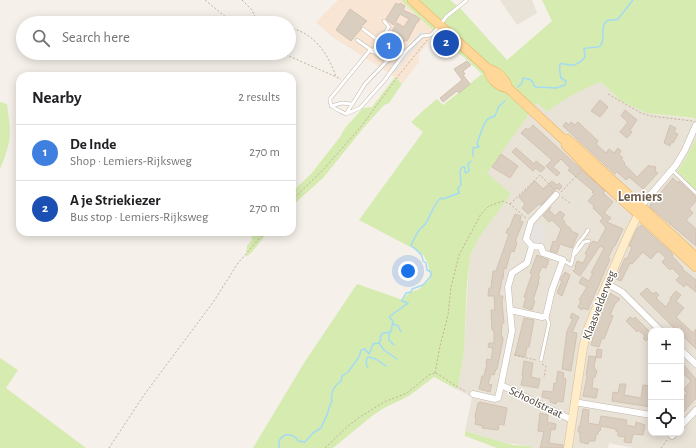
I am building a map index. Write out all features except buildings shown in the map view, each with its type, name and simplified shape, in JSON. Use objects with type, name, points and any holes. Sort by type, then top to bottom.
[{"type":"main road","points":[[412,0],[488,69],[496,83],[504,88],[508,88],[563,139],[567,139],[573,144],[696,267]]},
{"type":"main road","points":[[640,210],[696,257]]},
{"type":"street","points":[[640,210],[672,170],[685,150],[695,124]]},
{"type":"street","points":[[510,310],[542,317],[546,316],[552,290],[563,260],[543,253],[541,247],[532,246],[526,239],[531,222],[557,194]]},
{"type":"street","name":"Klaasvelderweg","points":[[568,448],[574,402],[587,331],[606,283],[640,210]]},
{"type":"street","name":"Schoolstraat","points":[[474,394],[495,399],[499,396],[512,331],[508,287],[512,273],[527,263],[532,246]]},
{"type":"street","points":[[606,283],[622,292],[659,328]]},
{"type":"street","points":[[684,353],[696,364]]},
{"type":"street","name":"Schoolstraat","points":[[501,385],[572,420]]},
{"type":"street","points":[[574,402],[648,414]]},
{"type":"street","points":[[684,423],[696,410]]},
{"type":"lane","points":[[346,114],[360,108],[384,81],[406,51],[422,36],[431,35],[446,17],[468,0]]},
{"type":"lane","points":[[331,106],[330,99],[389,28],[384,22]]},
{"type":"lane","points":[[363,29],[379,41]]},
{"type":"lane","points":[[357,40],[387,61]]},
{"type":"lane","points":[[346,114],[365,84],[387,61],[406,51]]},
{"type":"lane","points":[[331,106],[342,103],[351,104]]},
{"type":"lane","points":[[331,106],[346,114]]},
{"type":"lane","points":[[672,170],[696,194]]},
{"type":"lane","points":[[563,260],[571,265],[575,250],[581,239],[586,236],[588,230]]},
{"type":"lane","points":[[575,254],[584,242],[589,241]]},
{"type":"lane","points":[[541,360],[549,323],[546,316]]},
{"type":"path","points":[[205,0],[224,16]]},
{"type":"path","points":[[242,0],[252,10],[255,16]]},
{"type":"path","points":[[296,30],[312,38],[328,57],[336,77]]},
{"type":"path","points":[[296,196],[322,171],[360,128],[431,35]]},
{"type":"path","points":[[296,59],[346,81]]},
{"type":"path","points":[[608,94],[641,113],[695,124]]},
{"type":"path","points":[[571,204],[559,194],[583,169]]},
{"type":"path","points":[[510,204],[540,175],[557,194]]},
{"type":"path","points":[[435,373],[448,315],[451,287],[459,255],[478,218],[489,206],[502,201],[510,204],[531,222]]},
{"type":"path","points":[[109,448],[144,395],[214,300],[238,263],[262,236]]},
{"type":"path","points":[[507,354],[541,360],[540,364],[546,366],[544,378]]},
{"type":"path","points":[[435,373],[456,386],[474,394]]},
{"type":"path","points":[[325,448],[348,426],[360,417],[384,402],[407,393],[429,375],[435,373]]},
{"type":"path","points":[[661,448],[672,436]]},
{"type":"shaded area","points":[[338,0],[401,0],[436,32],[419,54],[419,62],[402,84],[395,77],[331,36],[316,22]],"holes":[[[421,31],[395,73],[396,57]]]},
{"type":"shaded area","points":[[500,0],[532,0],[537,13],[517,25]]},
{"type":"shaded area","points":[[421,31],[426,35],[395,73],[389,68],[399,52],[409,45]]},
{"type":"shaded area","points":[[601,82],[621,101],[646,113],[696,120],[696,138],[686,158],[677,171],[696,191],[696,448],[633,448],[609,443],[608,448],[531,448],[531,446],[506,443],[465,431],[472,397],[456,389],[458,386],[464,352],[470,256],[480,236],[511,194],[486,173],[537,103],[547,112],[564,98]]},
{"type":"shaded area","points":[[543,223],[545,242],[535,244],[528,236],[532,226]]},
{"type":"green space","points":[[401,0],[450,0],[461,9],[507,60],[552,21],[542,0],[696,0],[696,120],[694,118],[646,113],[621,101],[601,82],[573,95],[547,112],[537,103],[487,173],[511,194],[480,236],[470,256],[467,284],[464,352],[458,386],[456,389],[434,377],[409,396],[384,408],[372,416],[333,448],[253,448],[304,363],[357,284],[403,300],[405,296],[418,290],[429,280],[430,273],[424,256],[416,250],[359,220],[423,132],[411,122],[437,99],[443,105],[482,74]]},
{"type":"green space","points":[[395,77],[402,84],[389,103],[384,105],[365,126],[323,178],[296,202],[296,188],[311,174],[340,137],[345,128],[363,108],[372,107]]},
{"type":"green space","points":[[0,102],[7,104],[10,137],[7,151],[0,169]]},
{"type":"green space","points":[[696,138],[696,191],[677,171],[686,158]]},
{"type":"green space","points":[[252,236],[265,236],[246,257],[247,246],[252,240]]},
{"type":"green space","points":[[0,358],[18,370],[6,388],[86,448],[0,448]]},
{"type":"green space","points":[[465,431],[513,445],[531,446],[531,448],[497,448],[465,436]]},
{"type":"waterway","points":[[518,87],[522,83],[523,78],[530,80],[533,82],[534,86],[537,87],[556,88],[565,85],[566,81],[561,78],[560,64],[577,64],[585,57],[584,49],[600,46],[603,40],[603,28],[606,22],[609,20],[618,19],[633,0]]},
{"type":"waterway","points":[[473,156],[473,148],[479,147],[477,144],[486,120],[495,116],[499,106],[505,101]]},
{"type":"waterway","points":[[279,448],[279,440],[285,435],[290,435],[295,437],[298,441],[305,442],[313,433],[321,428],[332,401],[333,390],[341,381],[342,376],[348,372],[359,357],[361,350],[365,349],[369,354],[373,344],[379,343],[381,339],[380,337],[383,333],[391,332],[393,321],[390,316],[408,303],[402,301],[406,293],[411,292],[412,289],[423,285],[431,276],[431,272],[427,270],[426,263],[423,261],[421,254],[411,245],[439,200],[441,198],[443,199],[459,193],[458,188],[461,185],[460,171],[462,167],[465,167],[466,173],[469,171],[468,164],[471,161]]},
{"type":"waterway","points":[[393,324],[398,326],[401,332]]},
{"type":"waterway","points":[[389,333],[389,340],[394,345]]},
{"type":"waterway","points":[[379,343],[384,350],[397,359]]},
{"type":"waterway","points":[[368,357],[376,359],[386,366]]},
{"type":"waterway","points":[[367,358],[366,363],[368,368]]},
{"type":"place","name":"A je Striekiezer","points":[[446,43]]},
{"type":"place","name":"De Inde","points":[[389,46]]},
{"type":"district","name":"Lemiers","points":[[640,197]]}]
